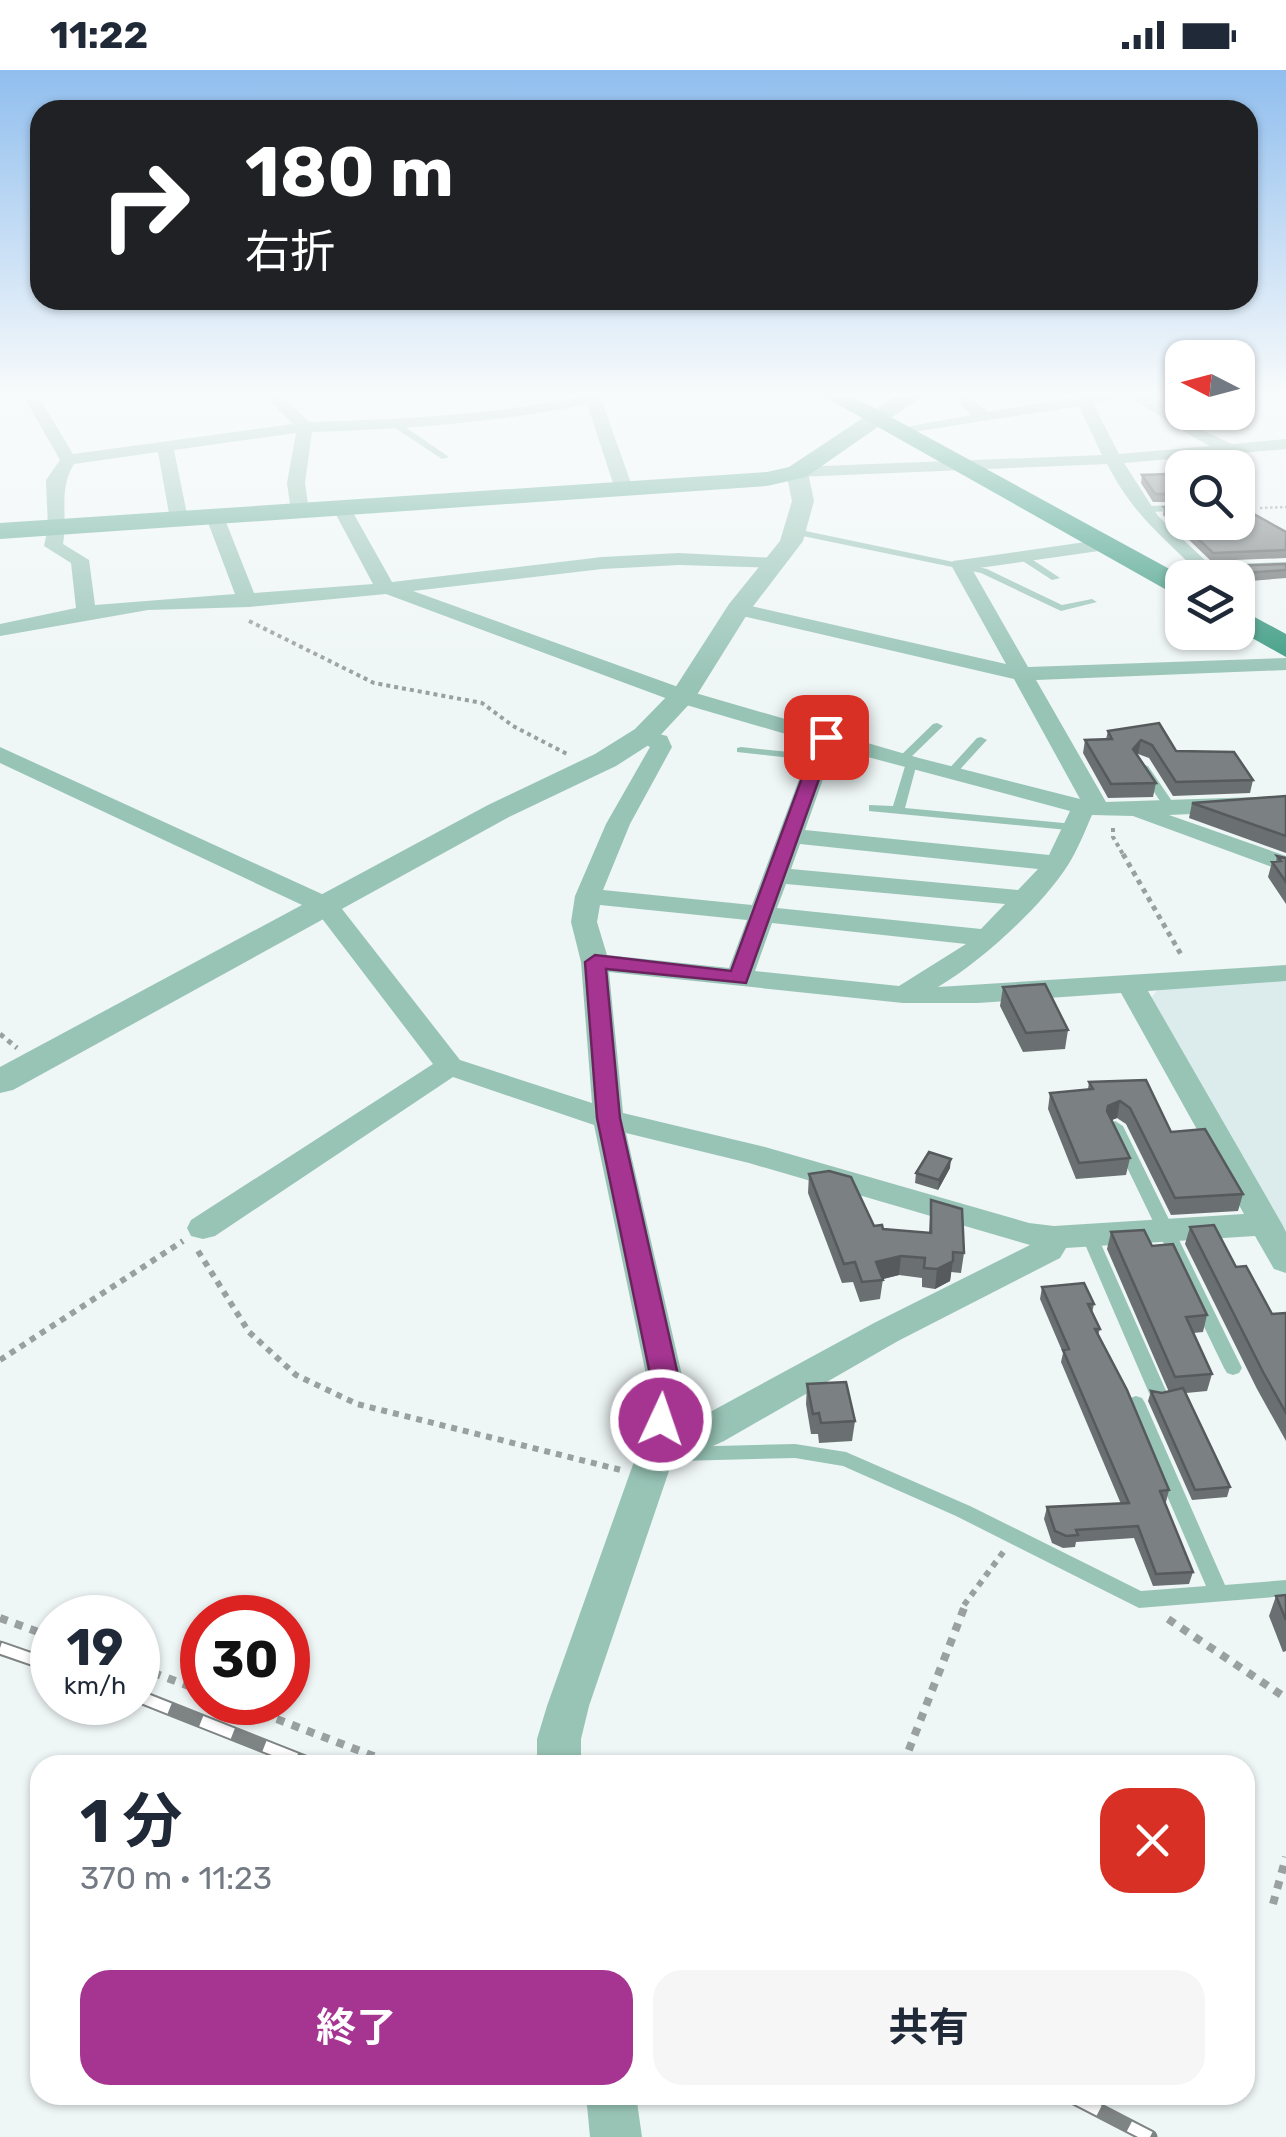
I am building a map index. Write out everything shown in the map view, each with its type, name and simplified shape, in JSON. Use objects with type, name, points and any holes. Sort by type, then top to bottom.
[{"type":"main road","points":[[0,531],[632,488]]},
{"type":"main road","points":[[1003,488],[1165,578]]},
{"type":"main road","points":[[1255,625],[1286,648]]},
{"type":"street","points":[[55,488],[54,546],[80,560],[86,612]]},
{"type":"street","points":[[173,488],[179,519]]},
{"type":"street","points":[[297,488],[300,511]]},
{"type":"street","points":[[0,1082],[486,817],[643,737],[669,717],[684,697],[738,609],[796,532],[804,488]]},
{"type":"street","points":[[1129,488],[1169,537],[1196,560]]},
{"type":"street","points":[[342,508],[385,587],[822,747],[907,762],[1100,813],[1152,820],[1286,864]]},
{"type":"street","points":[[214,517],[249,602]]},
{"type":"street","points":[[1100,813],[960,564],[1106,545]]},
{"type":"street","points":[[0,630],[33,615],[249,602],[602,563],[679,559],[774,564]]},
{"type":"street","points":[[738,609],[1020,674],[1286,664]]},
{"type":"street","points":[[559,1755],[568,1706],[652,1466],[666,1384],[608,1118],[595,962],[584,922],[588,896],[618,824],[661,747],[660,741],[643,737]]},
{"type":"street","points":[[739,978],[822,747]]},
{"type":"street","points":[[0,754],[326,906],[450,1066],[608,1118],[754,1154],[1029,1234],[1054,1237],[1266,1224]]},
{"type":"street","points":[[903,995],[964,960],[988,938],[1100,813],[1286,803]]},
{"type":"street","points":[[790,836],[1057,863]]},
{"type":"street","points":[[776,875],[1026,898]]},
{"type":"street","points":[[588,896],[988,938]]},
{"type":"street","points":[[595,962],[903,995],[978,995],[1286,973]]},
{"type":"street","points":[[1130,984],[1286,1260]]},
{"type":"street","points":[[193,1234],[450,1066]]},
{"type":"street","points":[[652,1466],[886,1332],[1048,1250],[1054,1237]]},
{"type":"street","points":[[611,2105],[616,2137]]},
{"type":"lane","points":[[1144,509],[1165,508]]},
{"type":"lane","points":[[796,532],[960,564],[998,576],[1060,608],[1092,602]]},
{"type":"lane","points":[[1021,556],[1055,578]]},
{"type":"lane","points":[[1255,568],[1286,565]]},
{"type":"lane","points":[[898,810],[907,762],[937,726]]},
{"type":"lane","points":[[950,774],[982,740]]},
{"type":"lane","points":[[741,750],[822,747]]},
{"type":"lane","points":[[1140,760],[1170,808]]},
{"type":"lane","points":[[872,808],[1100,813]]},
{"type":"lane","points":[[1115,1126],[1233,1368]]},
{"type":"lane","points":[[1089,1235],[1158,1394]]},
{"type":"lane","points":[[1136,1403],[1219,1593]]},
{"type":"lane","points":[[652,1466],[794,1450],[846,1459],[1139,1600],[1286,1588]]},
{"type":"path","points":[[1260,508],[1286,507]]},
{"type":"path","points":[[218,602],[223,608],[374,682],[482,703],[513,726],[592,766]]},
{"type":"path","points":[[1100,813],[1195,979]]},
{"type":"path","points":[[0,1360],[193,1234],[249,1332],[296,1375],[357,1404],[652,1466]]},
{"type":"path","points":[[907,1755],[936,1688],[960,1607],[988,1566],[1017,1539]]},
{"type":"path","points":[[1139,1600],[1286,1698]]},
{"type":"path","points":[[0,1618],[30,1628]]},
{"type":"path","points":[[292,1725],[371,1755]]},
{"type":"path","points":[[1273,1904],[1286,1857]]},
{"type":"shaded area","points":[[1286,979],[1286,1238],[1151,998],[1159,988]]},
{"type":"building","points":[[1151,488],[1165,488],[1165,494],[1155,494]]},
{"type":"building","points":[[1255,515],[1286,532],[1286,550],[1213,553],[1199,540],[1255,540]]},
{"type":"building","points":[[1286,564],[1286,570],[1255,572],[1255,565]]},
{"type":"building","points":[[1159,723],[1176,751],[1234,752],[1253,780],[1176,782],[1152,745],[1141,740],[1133,749],[1156,783],[1111,784],[1085,740],[1112,739],[1108,731]]},
{"type":"building","points":[[1286,796],[1286,836],[1192,803]]},
{"type":"building","points":[[1277,856],[1286,858],[1286,882],[1272,862],[1281,861]]},
{"type":"building","points":[[1045,984],[1068,1030],[1026,1033],[1003,987]]},
{"type":"building","points":[[1146,1080],[1171,1132],[1205,1129],[1243,1194],[1175,1198],[1130,1108],[1120,1101],[1108,1106],[1107,1111],[1130,1158],[1079,1163],[1050,1093],[1093,1089],[1089,1082]]},
{"type":"building","points":[[929,1152],[951,1159],[939,1180],[916,1173]]},
{"type":"building","points":[[829,1171],[851,1177],[874,1226],[882,1225],[883,1229],[931,1233],[931,1200],[962,1209],[964,1253],[953,1252],[953,1261],[937,1269],[924,1268],[925,1258],[901,1256],[876,1262],[883,1280],[862,1282],[855,1262],[844,1264],[809,1174]]},
{"type":"building","points":[[1214,1225],[1236,1267],[1246,1266],[1272,1314],[1286,1313],[1286,1413],[1190,1227]]},
{"type":"building","points":[[1144,1230],[1152,1246],[1173,1244],[1207,1315],[1186,1317],[1212,1374],[1175,1377],[1111,1232]]},
{"type":"building","points":[[1084,1283],[1094,1304],[1088,1304],[1100,1329],[1095,1329],[1127,1390],[1169,1490],[1160,1491],[1193,1572],[1156,1574],[1138,1526],[1076,1530],[1078,1535],[1066,1536],[1055,1531],[1047,1507],[1129,1503],[1063,1350],[1069,1349],[1042,1287]]},
{"type":"building","points":[[846,1382],[855,1421],[821,1423],[819,1413],[813,1414],[807,1384]]},
{"type":"building","points":[[1183,1388],[1230,1487],[1195,1490],[1151,1391],[1162,1393]]},
{"type":"building","points":[[1286,1595],[1286,1620],[1276,1596]]},
{"type":"railway","points":[[0,1648],[30,1658]]},
{"type":"railway","points":[[160,1705],[287,1755]]},
{"type":"railway","points":[[1088,2105],[1150,2137]]},
{"type":"route","points":[[661,1420],[666,1384],[608,1118],[595,962],[739,978],[826,737]]}]
